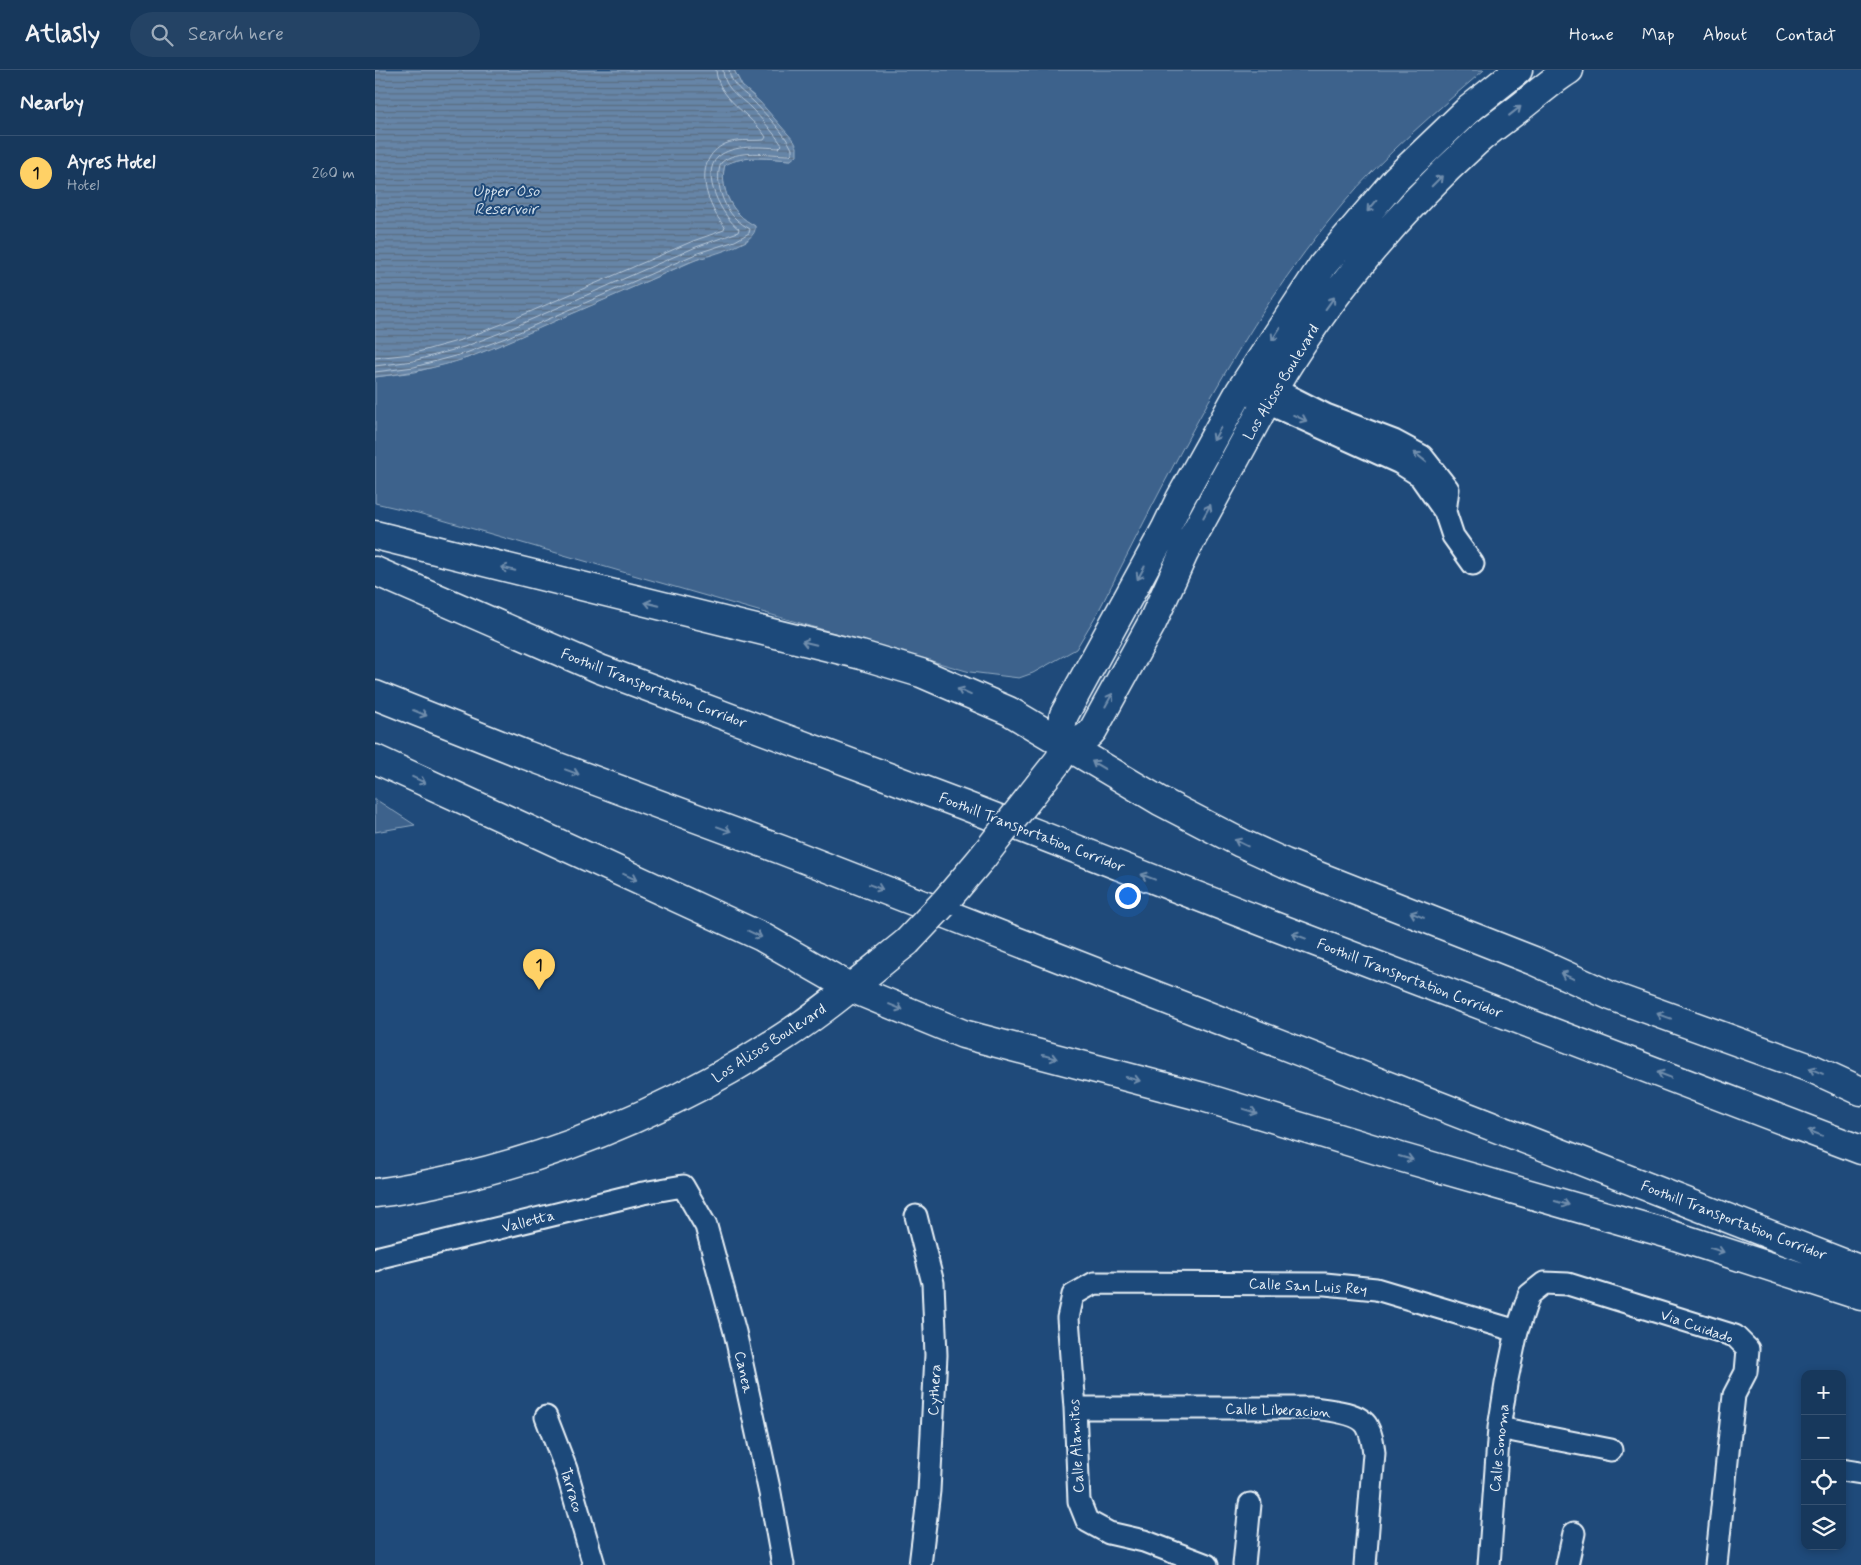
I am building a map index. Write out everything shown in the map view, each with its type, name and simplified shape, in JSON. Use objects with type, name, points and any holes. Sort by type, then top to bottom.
[{"type":"main road","name":"Los Alisos Boulevard","points":[[1066,744],[1061,734],[1063,715],[1165,530],[1180,499],[1245,384],[1323,265],[1396,178],[1468,110],[1518,70]]},
{"type":"main road","name":"Los Alisos Boulevard","points":[[1066,744],[1087,738],[1093,730],[1152,623],[1184,553],[1288,365],[1331,301],[1418,200],[1477,141],[1569,70]]},
{"type":"main road","points":[[375,535],[887,662],[921,673],[1009,711],[1160,801],[1241,843],[1285,863],[1534,961],[1611,996],[1813,1070],[1861,1091]]},
{"type":"main road","name":"Foothill Transportation Corridor","points":[[375,571],[600,669],[963,805],[1861,1150]]},
{"type":"main road","name":"Foothill Transportation Corridor","points":[[375,695],[526,755],[819,865],[1861,1270]]},
{"type":"main road","name":"Los Alisos Boulevard","points":[[375,1193],[423,1185],[499,1167],[585,1140],[633,1120],[702,1085],[786,1036],[851,988],[907,942],[976,866],[1059,760],[1066,744]]},
{"type":"main road","points":[[375,759],[762,937],[851,988],[963,1034],[1203,1097],[1669,1234],[1861,1296]]},
{"type":"street","points":[[1245,384],[1400,462],[1419,476],[1445,512],[1453,536],[1473,564]]},
{"type":"street","name":"Valletta","points":[[375,1260],[380,1257],[643,1192],[683,1186]]},
{"type":"street","name":"Canea","points":[[683,1186],[706,1226],[733,1322],[771,1493],[783,1565]]},
{"type":"street","name":"Cythera","points":[[916,1216],[933,1283],[936,1355],[929,1491],[920,1565]]},
{"type":"street","name":"Calle San Luis Rey","points":[[1094,1283],[1325,1284],[1376,1289],[1517,1331]]},
{"type":"street","name":"Calle Alamitos","points":[[1094,1283],[1073,1295],[1068,1318],[1075,1408],[1079,1501],[1087,1521],[1109,1533],[1144,1541],[1207,1565]]},
{"type":"street","name":"Via Cuidado","points":[[1517,1331],[1529,1295],[1543,1283],[1567,1284],[1735,1336],[1748,1349],[1746,1372],[1734,1395],[1716,1565]]},
{"type":"street","name":"Calle Sonoma","points":[[1489,1565],[1499,1428],[1517,1331]]},
{"type":"street","name":"Calle Liberacion","points":[[1075,1408],[1313,1408],[1346,1412],[1366,1424],[1374,1453],[1365,1565]]},
{"type":"street","name":"Tarraco","points":[[545,1417],[566,1469],[594,1565]]},
{"type":"street","points":[[1499,1428],[1611,1450]]},
{"type":"street","points":[[1846,1471],[1861,1473]]},
{"type":"street","points":[[1244,1565],[1250,1504]]},
{"type":"street","points":[[1567,1565],[1574,1533]]},
{"type":"shaded area","points":[[734,70],[1484,70],[1410,135],[1375,169],[1342,205],[1305,252],[1271,300],[1208,402],[1098,612],[1076,649],[1033,673],[1019,678],[970,672],[418,513],[375,503],[375,377],[415,372],[467,358],[700,258],[747,241],[755,226],[741,216],[728,198],[723,178],[725,165],[749,158],[791,160],[754,96],[742,86]]},
{"type":"shaded area","points":[[375,799],[415,825],[375,832]]},
{"type":"water","name":"Upper Oso Reservoir","points":[[375,70],[734,70],[742,86],[760,102],[794,141],[797,147],[797,155],[791,160],[749,158],[725,165],[723,178],[728,198],[741,216],[755,226],[754,233],[749,239],[740,244],[690,262],[515,339],[467,358],[422,370],[375,377]]},
{"type":"place","name":"Ayres Hotel","points":[[539,990]]}]
